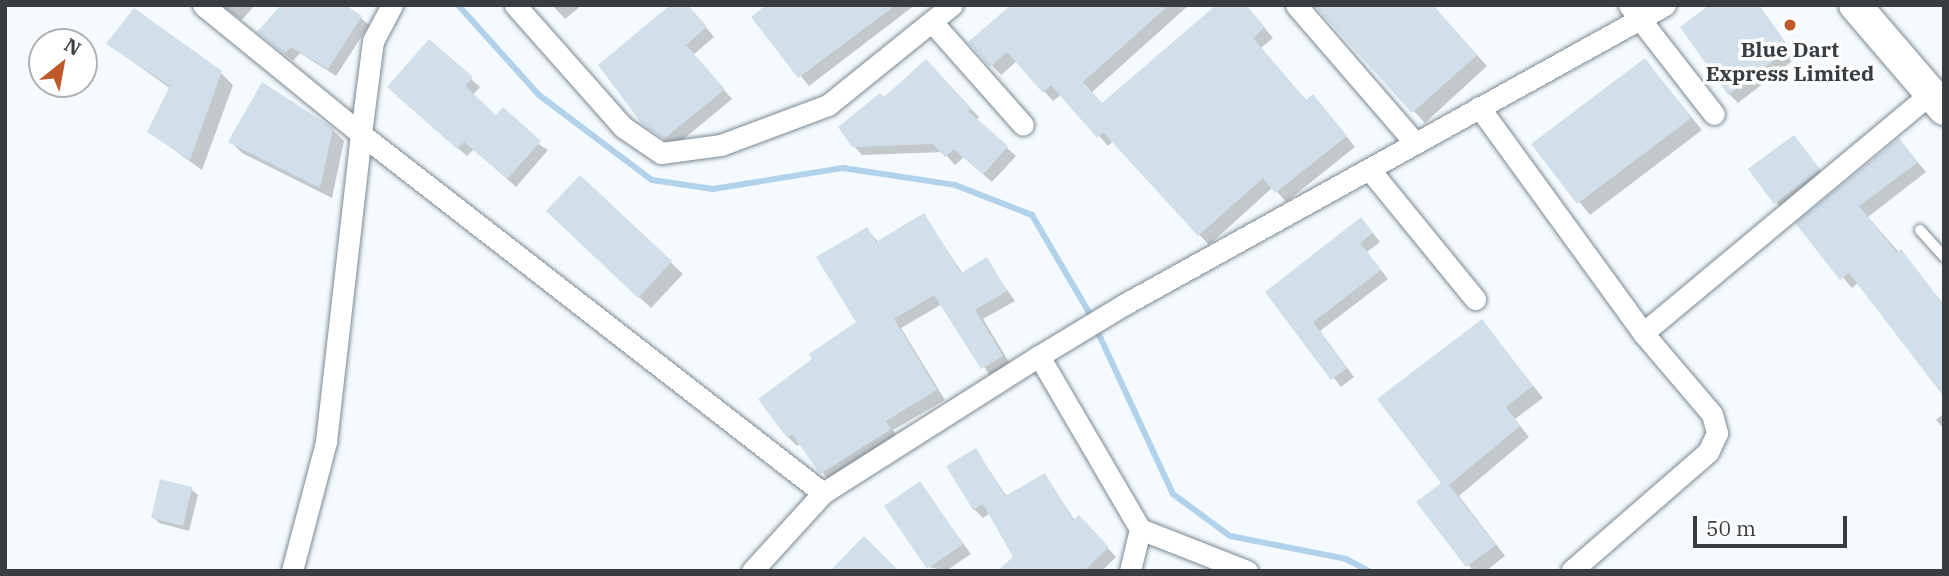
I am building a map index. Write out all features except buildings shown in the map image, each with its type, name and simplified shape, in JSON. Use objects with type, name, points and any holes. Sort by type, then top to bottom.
[{"type":"main road","points":[[1855,5],[1939,95]]},
{"type":"main road","points":[[1880,5],[1939,95]]},
{"type":"street","points":[[203,5],[361,134],[823,493]]},
{"type":"street","points":[[292,571],[326,442],[373,41],[392,5]]},
{"type":"street","points":[[515,5],[623,127],[661,153],[722,145],[828,105],[952,5]]},
{"type":"street","points":[[1296,5],[1415,143]]},
{"type":"street","points":[[752,571],[823,493],[1039,356],[1125,304],[1479,107],[1635,12],[1665,5]]},
{"type":"street","points":[[1635,12],[1714,114]]},
{"type":"street","points":[[932,22],[1023,125]]},
{"type":"street","points":[[1643,334],[1939,95]]},
{"type":"street","points":[[1479,107],[1643,334],[1712,414],[1717,433],[1709,452],[1571,571]]},
{"type":"street","points":[[1368,169],[1475,299]]},
{"type":"street","points":[[1039,356],[1140,529],[1247,571]]},
{"type":"street","points":[[1130,571],[1140,529]]},
{"type":"lane","points":[[1920,230],[1944,257]]},
{"type":"waterway","points":[[458,5],[539,95],[652,180],[713,189],[843,168],[955,185],[1032,215],[1088,311],[1173,494],[1230,536],[1346,559],[1369,571]]},
{"type":"place","name":"Blue Dart Express Limited","points":[[1790,25]]}]
